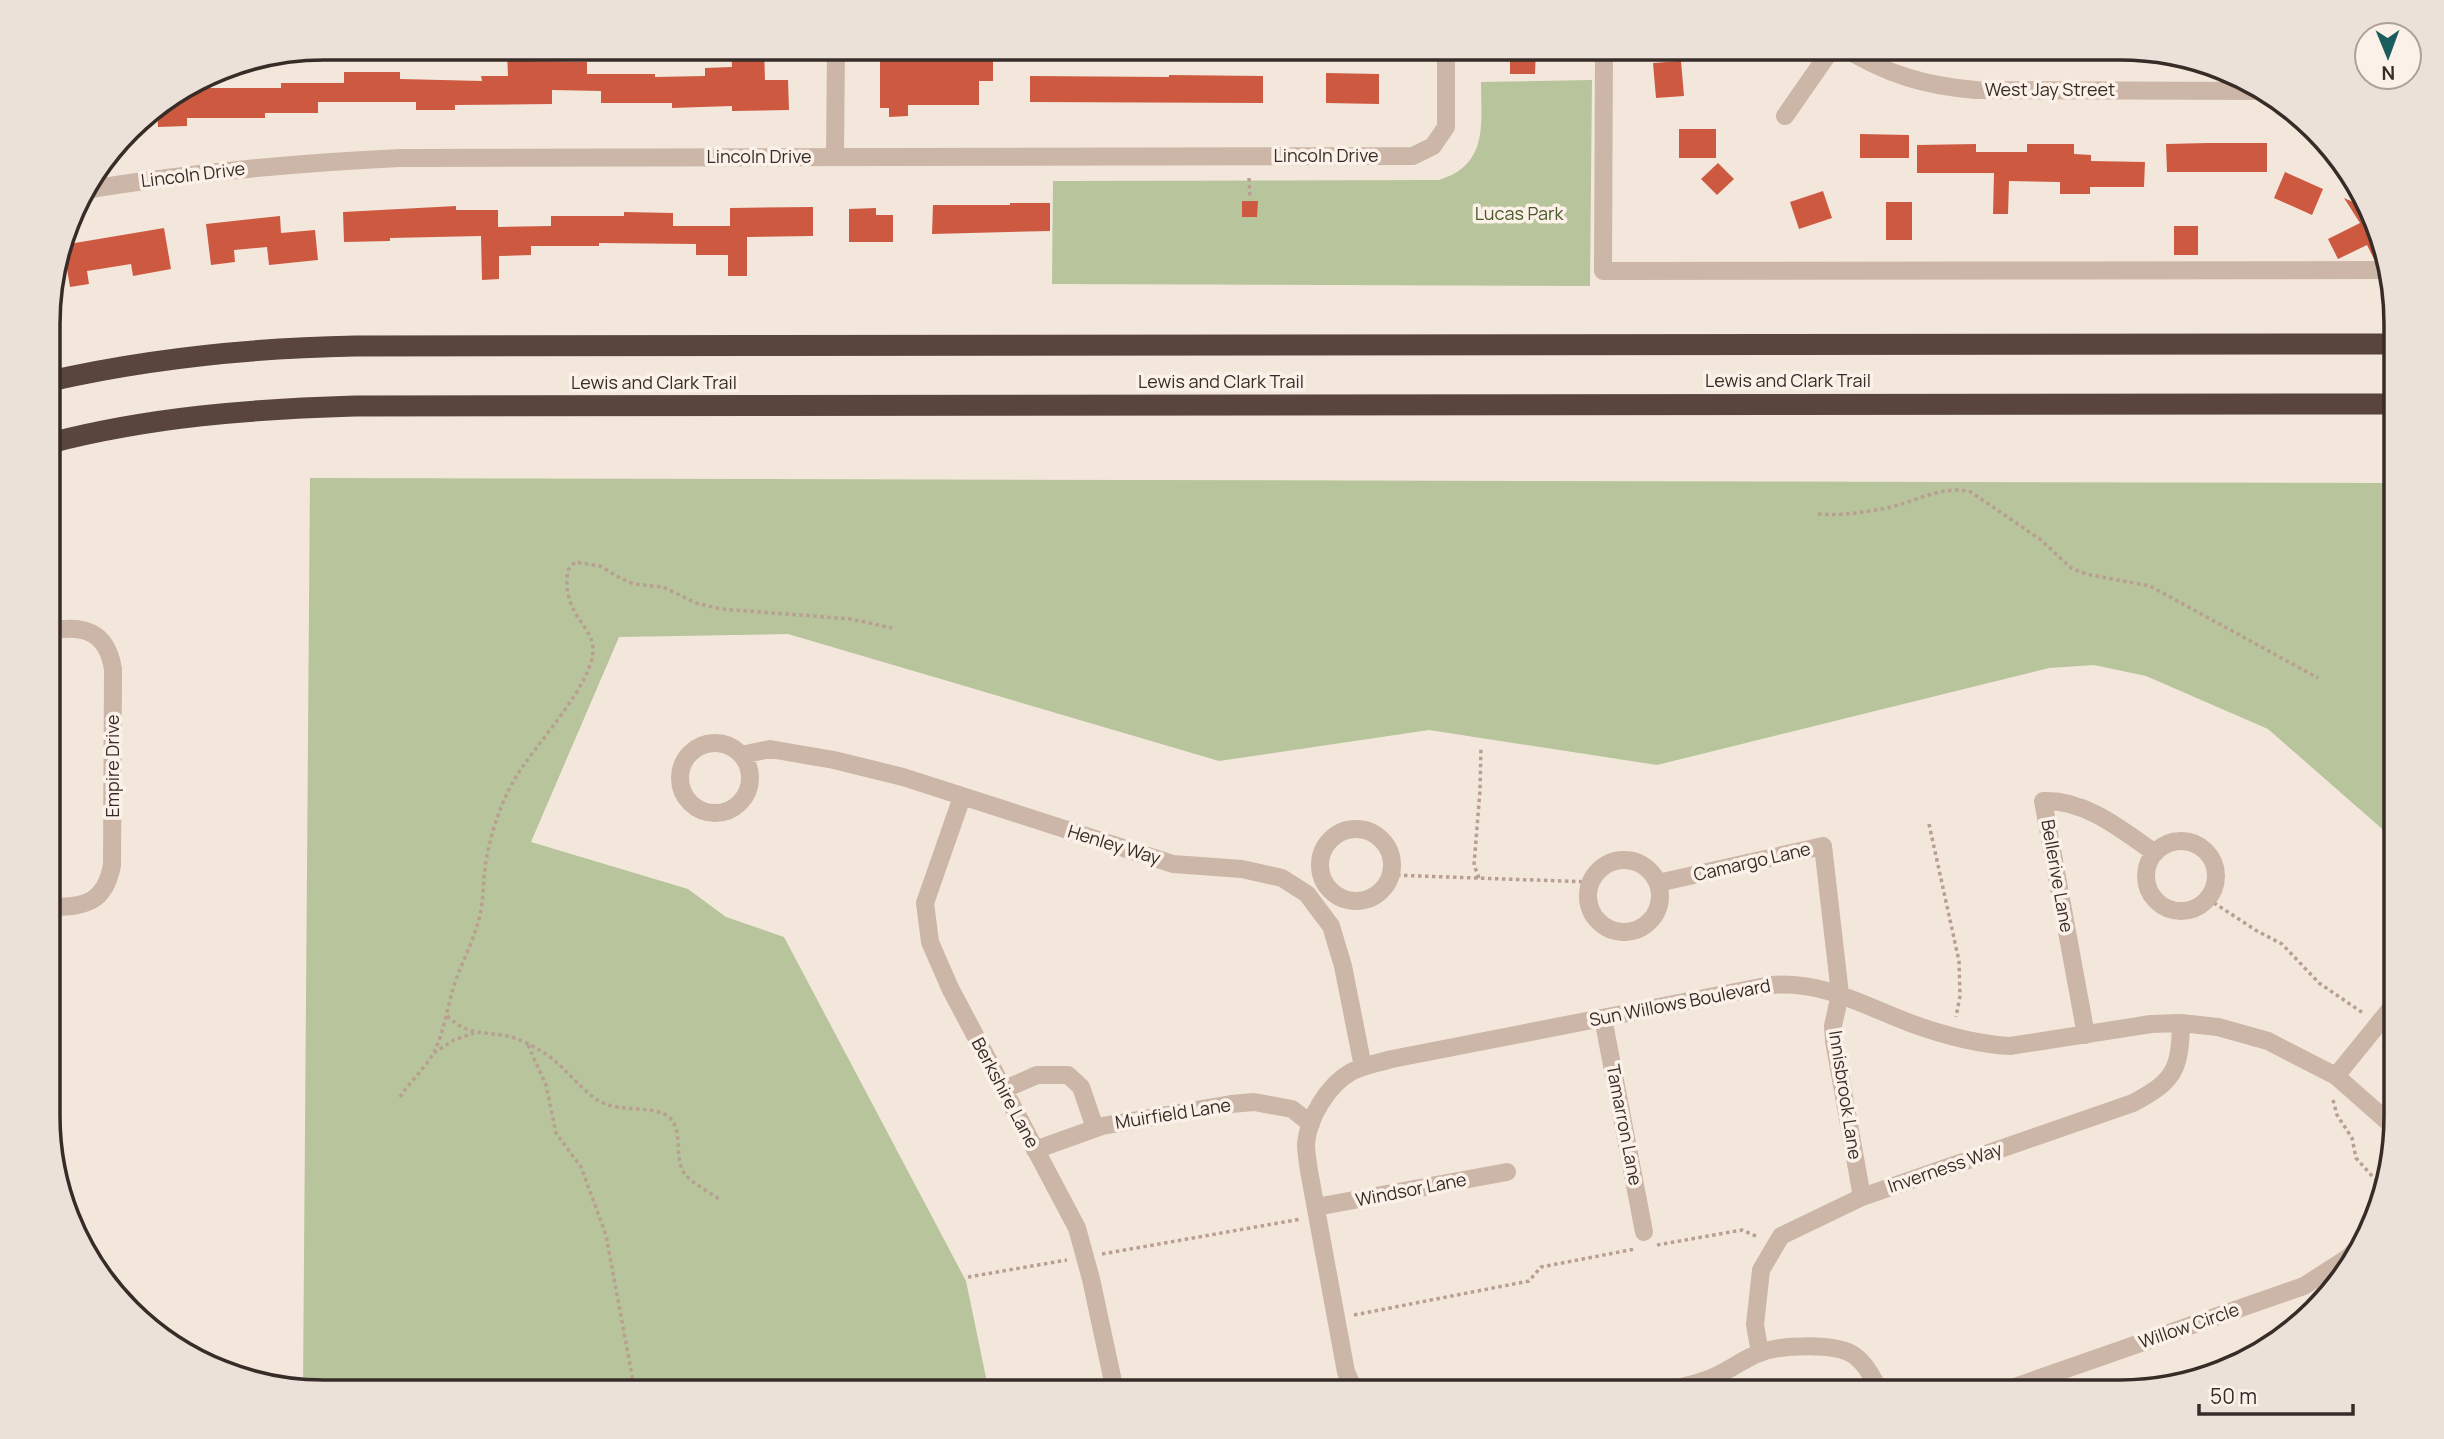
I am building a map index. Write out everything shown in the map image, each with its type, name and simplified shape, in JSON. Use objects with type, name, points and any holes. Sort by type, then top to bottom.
[{"type":"highway","name":"Lewis and Clark Trail","points":[[60,380],[144,363],[214,353],[355,346],[2384,344]]},
{"type":"highway","name":"Lewis and Clark Trail","points":[[60,441],[134,425],[257,410],[355,406],[2384,404]]},
{"type":"highway","points":[[60,452],[134,425]]},
{"type":"street","points":[[835,157],[836,60]]},
{"type":"street","name":"Lincoln Drive","points":[[103,178],[363,160],[461,157],[1413,156],[1433,146],[1446,127],[1446,60]]},
{"type":"street","points":[[1604,60],[1602,271],[2379,270]]},
{"type":"street","points":[[1785,116],[1824,60]]},
{"type":"street","name":"West Jay Street","points":[[1866,60],[1912,80],[1940,87],[1976,90],[2245,91]]},
{"type":"street","name":"Empire Drive","points":[[60,629],[74,627],[97,636],[111,657],[113,683],[112,864],[109,880],[103,891],[83,905],[60,906]]},
{"type":"street","name":"Henley Way","points":[[741,755],[769,749],[834,760],[902,777],[1173,864],[1242,869],[1282,878],[1307,894],[1319,906],[1331,926],[1343,966],[1363,1067]]},
{"type":"street","name":"Berkshire Lane","points":[[962,797],[925,903],[930,942],[950,988],[1077,1228],[1113,1380]]},
{"type":"street","name":"Bellerive Lane","points":[[2086,1035],[2043,801],[2073,803],[2115,825],[2155,853]]},
{"type":"street","points":[[1350,830],[1374,834],[1383,842],[1392,863],[1385,885],[1367,899],[1345,899],[1334,894],[1321,875],[1320,863],[1329,841],[1350,830]]},
{"type":"street","points":[[2176,842],[2199,846],[2214,864],[2214,888],[2208,899],[2190,911],[2168,909],[2158,903],[2151,894],[2146,873],[2155,853],[2164,845],[2176,842]]},
{"type":"street","name":"Camargo Lane","points":[[1658,883],[1823,846],[1840,994]]},
{"type":"street","points":[[1618,860],[1630,860],[1642,865],[1658,883],[1660,894],[1654,916],[1636,930],[1613,930],[1595,916],[1590,906],[1588,894],[1591,882],[1597,872],[1618,860]]},
{"type":"street","points":[[1319,906],[1334,894]]},
{"type":"street","name":"Sun Willows Boulevard","points":[[1349,1380],[1316,1212],[1306,1144],[1311,1124],[1337,1082],[1363,1067],[1392,1059],[1771,985],[1811,986],[1840,994],[1910,1023],[1974,1043],[2010,1046],[2151,1024],[2181,1023],[2218,1027],[2257,1038],[2339,1079],[2384,1118]]},
{"type":"street","name":"Innisbrook Lane","points":[[1840,994],[1833,1026],[1834,1041],[1862,1197]]},
{"type":"street","points":[[2339,1079],[2384,1017]]},
{"type":"street","name":"Tamarron Lane","points":[[1604,1018],[1644,1232]]},
{"type":"street","name":"Inverness Way","points":[[1760,1353],[1755,1325],[1761,1270],[1781,1236],[1862,1197],[2133,1103],[2149,1095],[2163,1084],[2176,1068],[2180,1055],[2181,1023]]},
{"type":"street","points":[[1003,1090],[1037,1075],[1068,1075],[1081,1087],[1095,1128]]},
{"type":"street","name":"Muirfield Lane","points":[[1035,1150],[1095,1128],[1254,1102],[1292,1109],[1311,1124]]},
{"type":"street","name":"Windsor Lane","points":[[1316,1212],[1507,1172]]},
{"type":"street","name":"Willow Circle","points":[[2035,1380],[2304,1286],[2340,1262]]},
{"type":"street","points":[[1707,1380],[1760,1353],[1779,1348],[1838,1349],[1853,1354],[1873,1380]]},
{"type":"path","points":[[1249,178],[1250,199]]},
{"type":"path","points":[[1818,514],[1852,514],[1897,505],[1948,490],[1971,492],[2041,540],[2071,568],[2086,574],[2150,586],[2318,678]]},
{"type":"path","points":[[400,1097],[434,1053],[447,1016],[453,991],[479,920],[486,863],[493,829],[503,802],[527,759],[578,690],[590,664],[593,649],[588,632],[568,596],[568,570],[575,562],[600,566],[634,584],[663,587],[696,603],[720,609],[851,619],[892,628]]},
{"type":"path","points":[[1479,878],[1474,865],[1481,747]]},
{"type":"path","points":[[1929,824],[1959,961],[1960,996],[1951,1036]]},
{"type":"path","points":[[1390,875],[1591,882]]},
{"type":"path","points":[[2208,899],[2257,932],[2282,944],[2319,983],[2351,1007],[2380,1022]]},
{"type":"path","points":[[447,1016],[460,1028],[510,1036],[528,1045],[565,1068],[601,1102],[616,1108],[654,1110],[669,1117],[677,1130],[679,1158],[686,1175],[720,1200]]},
{"type":"path","points":[[434,1053],[454,1040],[476,1032]]},
{"type":"path","points":[[528,1045],[546,1085],[556,1133],[581,1167],[606,1235],[633,1380]]},
{"type":"path","points":[[2339,1079],[2334,1093],[2335,1110],[2349,1131],[2356,1158],[2377,1180]]},
{"type":"path","points":[[968,1277],[1316,1212]]},
{"type":"path","points":[[1336,1318],[1529,1281],[1541,1267],[1742,1230],[1775,1246]]},
{"type":"green space","name":"Lucas Park","points":[[1592,80],[1590,286],[1052,284],[1053,181],[1439,180],[1467,164],[1474,153],[1481,127],[1481,82]]},
{"type":"green space","points":[[310,478],[2384,483],[2384,830],[2268,729],[2146,676],[2094,665],[2049,668],[1657,765],[1429,730],[1219,761],[788,634],[619,637],[531,842],[688,889],[726,917],[784,937],[966,1281],[987,1380],[303,1379]]},
{"type":"building","points":[[507,60],[587,62],[587,74],[655,74],[655,77],[705,76],[705,68],[732,67],[732,60],[764,60],[765,80],[788,80],[789,110],[732,111],[732,106],[672,108],[672,103],[601,103],[601,91],[552,90],[552,104],[455,105],[455,110],[416,110],[416,102],[318,102],[318,113],[265,113],[265,118],[187,118],[187,126],[158,127],[158,118],[205,88],[281,88],[281,83],[344,83],[344,72],[400,72],[400,79],[482,81],[481,76],[508,76]]},
{"type":"building","points":[[993,60],[993,81],[979,81],[979,105],[908,105],[908,116],[889,117],[889,108],[880,108],[880,61]]},
{"type":"building","points":[[1510,60],[1536,60],[1535,74],[1510,74]]},
{"type":"building","points":[[1681,61],[1684,96],[1656,98],[1653,63]]},
{"type":"building","points":[[1326,73],[1379,74],[1379,104],[1326,103]]},
{"type":"building","points":[[1030,76],[1263,76],[1263,103],[1030,102]]},
{"type":"building","points":[[1679,129],[1716,129],[1716,158],[1679,158]]},
{"type":"building","points":[[1860,134],[1909,135],[1909,158],[1860,158]]},
{"type":"building","points":[[2267,143],[2267,172],[2167,172],[2166,144]]},
{"type":"building","points":[[1976,144],[1976,152],[2027,152],[2027,144],[2074,144],[2074,154],[2091,155],[2091,161],[2145,162],[2144,187],[2090,187],[2090,194],[2060,194],[2060,182],[2009,181],[2008,214],[1993,214],[1994,173],[1917,173],[1917,145]]},
{"type":"building","points":[[1718,163],[1734,179],[1717,195],[1701,179]]},
{"type":"building","points":[[2285,172],[2323,189],[2312,215],[2274,198]]},
{"type":"building","points":[[1823,191],[1832,218],[1799,229],[1790,202]]},
{"type":"building","points":[[2344,198],[2355,203],[2377,259],[2374,259],[2367,245],[2338,259],[2328,239],[2360,223]]},
{"type":"building","points":[[1242,201],[1258,201],[1257,217],[1242,217]]},
{"type":"building","points":[[1886,202],[1912,202],[1912,240],[1886,240]]},
{"type":"building","points":[[1050,203],[1050,231],[932,234],[933,205]]},
{"type":"building","points":[[456,206],[456,210],[498,210],[498,227],[551,226],[551,216],[624,216],[624,212],[673,213],[673,226],[730,226],[730,208],[813,207],[813,236],[747,237],[747,276],[728,276],[728,255],[696,255],[696,244],[599,243],[599,246],[531,246],[531,255],[499,256],[499,279],[482,280],[481,236],[344,242],[343,212]]},
{"type":"building","points":[[876,208],[876,215],[893,215],[893,242],[849,242],[849,209]]},
{"type":"building","points":[[280,216],[281,233],[315,230],[318,260],[269,265],[267,247],[234,250],[235,262],[211,265],[206,224]]},
{"type":"building","points":[[2174,226],[2198,226],[2198,255],[2174,255]]},
{"type":"building","points":[[164,228],[171,269],[133,276],[131,264],[87,271],[89,284],[70,287],[66,265],[72,243]]}]
